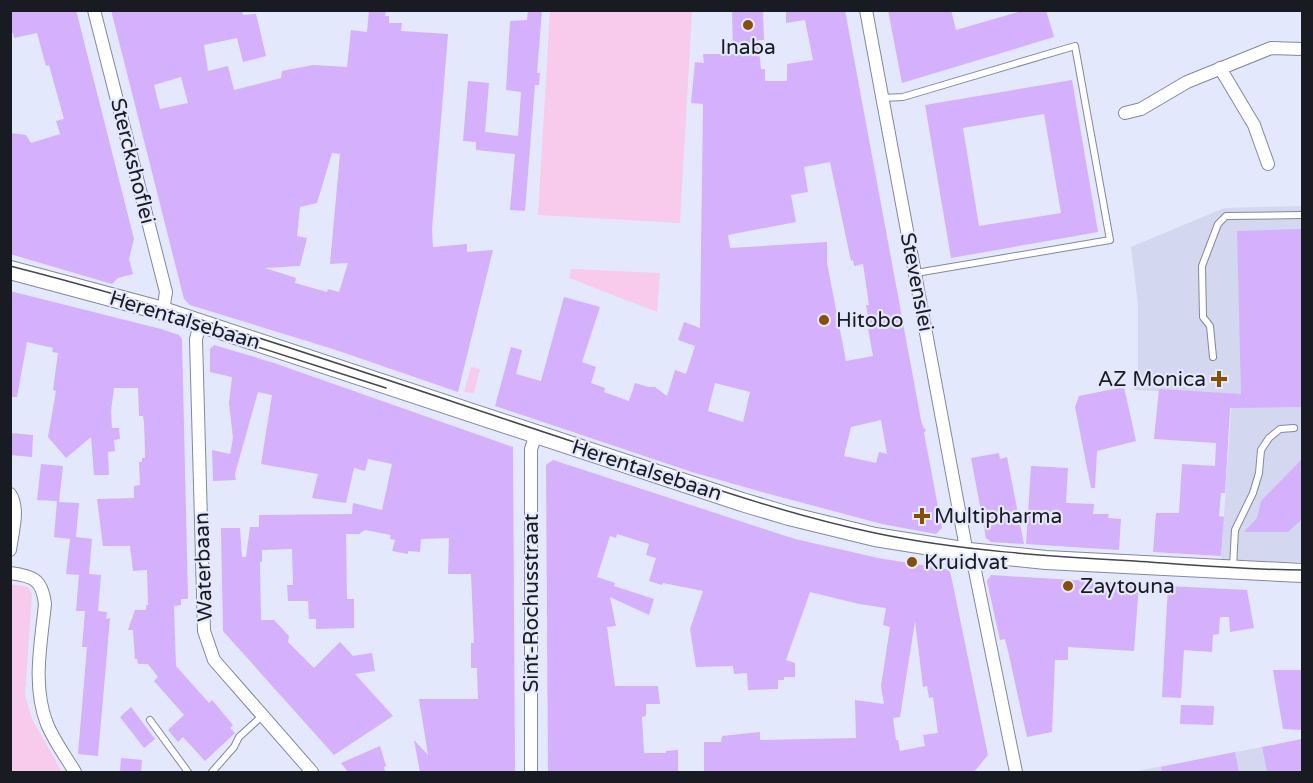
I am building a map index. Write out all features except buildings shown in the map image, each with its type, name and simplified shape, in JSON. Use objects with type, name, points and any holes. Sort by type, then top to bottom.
[{"type":"street","name":"Sterckshoflei","points":[[94,10],[166,292],[163,311]]},
{"type":"street","name":"Stevenslei","points":[[866,10],[966,548],[973,562],[1016,772]]},
{"type":"street","points":[[1125,113],[1141,109],[1187,82],[1271,48],[1302,49]]},
{"type":"street","points":[[1220,68],[1254,125],[1268,164]]},
{"type":"street","name":"Herentalsebaan","points":[[10,270],[163,311],[789,516],[875,537],[969,552],[1046,560],[1302,573]]},
{"type":"street","name":"Waterbaan","points":[[200,324],[196,339],[204,631],[214,660],[312,772]]},
{"type":"street","name":"Sint-Rochusstraat","points":[[531,772],[531,449],[536,434]]},
{"type":"street","points":[[10,494],[15,500],[15,508],[10,550]]},
{"type":"street","points":[[10,573],[35,579],[44,593],[45,604],[38,670],[40,699],[48,724],[75,772]]},
{"type":"lane","points":[[882,98],[903,97],[1075,46],[1110,240],[916,273]]},
{"type":"lane","points":[[1213,357],[1210,326],[1203,317],[1202,266],[1218,224],[1226,216],[1302,215]]},
{"type":"lane","points":[[1233,571],[1235,530],[1253,493],[1259,473],[1261,450],[1269,438],[1280,429],[1294,428]]},
{"type":"lane","points":[[212,772],[234,747],[239,737],[262,716]]},
{"type":"lane","points":[[150,720],[188,772]]},
{"type":"shaded area","points":[[550,11],[692,11],[680,223],[538,215]]},
{"type":"shaded area","name":"AZ Monica","points":[[1302,206],[1302,562],[1221,561],[1232,395],[1134,390],[1138,369],[1138,305],[1131,247],[1224,208]]},
{"type":"shaded area","points":[[571,269],[660,273],[657,312],[569,278]]},
{"type":"shaded area","points":[[471,367],[480,369],[474,393],[464,392]]},
{"type":"shaded area","points":[[10,584],[28,587],[32,594],[25,695],[32,719],[62,772],[11,772]]},
{"type":"shaded area","points":[[1262,747],[1267,772],[1132,772]]},
{"type":"tram line","points":[[10,266],[226,328],[727,493],[800,515],[875,533],[1005,552],[1219,567],[1302,570]]},
{"type":"tram line","points":[[186,324],[386,388]]},
{"type":"place","name":"Inaba","points":[[748,25]]},
{"type":"place","name":"Hitobo","points":[[824,320]]},
{"type":"place","name":"AZ Monica","points":[[1219,379]]},
{"type":"place","name":"Multipharma","points":[[922,516]]},
{"type":"place","name":"Kruidvat","points":[[912,562]]},
{"type":"place","name":"Zaytouna","points":[[1068,586]]}]
